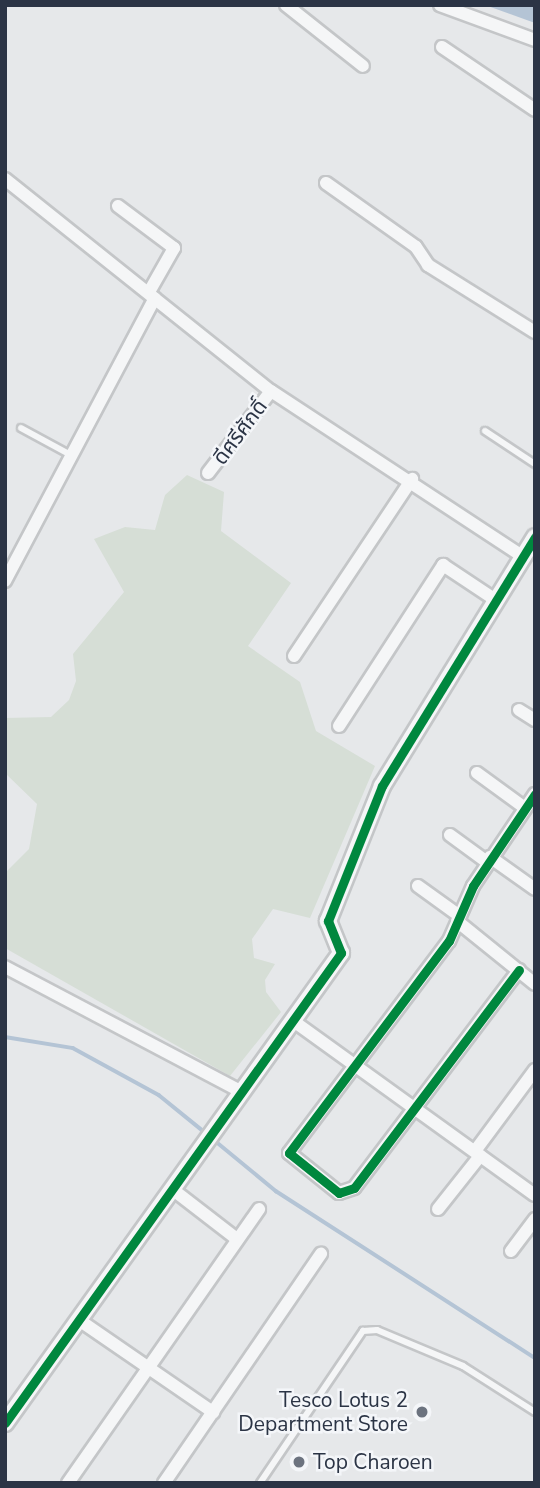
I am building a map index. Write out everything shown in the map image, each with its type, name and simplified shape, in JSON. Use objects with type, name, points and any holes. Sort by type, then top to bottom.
[{"type":"street","points":[[286,5],[363,66]]},
{"type":"street","points":[[440,5],[535,40]]},
{"type":"street","points":[[442,47],[535,110]]},
{"type":"street","points":[[5,179],[271,391],[412,479],[522,556]]},
{"type":"street","points":[[326,183],[416,247],[428,265],[535,332]]},
{"type":"street","points":[[5,581],[174,248],[118,206]]},
{"type":"street","name":"ดีศรีศักดิ์","points":[[208,473],[271,391]]},
{"type":"street","points":[[294,656],[412,479]]},
{"type":"street","points":[[5,1423],[341,953],[328,921],[382,786],[535,537]]},
{"type":"street","points":[[339,726],[443,565],[495,599]]},
{"type":"street","points":[[519,710],[535,720]]},
{"type":"street","points":[[477,773],[531,803],[489,859],[457,918],[449,941],[289,1153],[339,1193],[354,1188],[519,970]]},
{"type":"street","points":[[450,835],[535,889]]},
{"type":"street","points":[[418,886],[535,984]]},
{"type":"street","points":[[5,967],[240,1091]]},
{"type":"street","points":[[292,1020],[535,1195]]},
{"type":"street","points":[[438,1209],[535,1070]]},
{"type":"street","points":[[172,1189],[237,1239]]},
{"type":"street","points":[[68,1483],[259,1209]]},
{"type":"street","points":[[511,1251],[535,1219]]},
{"type":"street","points":[[164,1483],[321,1254]]},
{"type":"street","points":[[79,1320],[213,1412]]},
{"type":"lane","points":[[21,428],[71,455]]},
{"type":"lane","points":[[485,431],[535,464]]},
{"type":"lane","points":[[260,1483],[363,1331],[377,1330],[463,1366],[535,1412]]},
{"type":"shaded area","points":[[187,475],[224,492],[221,531],[291,583],[248,646],[300,682],[316,731],[375,766],[310,918],[273,909],[252,939],[254,958],[275,964],[265,980],[266,992],[281,1012],[230,1076],[5,948],[5,873],[29,849],[37,804],[5,773],[5,718],[51,717],[69,700],[76,681],[73,654],[124,592],[94,539],[125,527],[155,530],[165,495]]},
{"type":"water","points":[[485,5],[535,5],[535,23]]},
{"type":"waterway","points":[[5,1037],[73,1048],[159,1095],[207,1134]]},
{"type":"waterway","points":[[213,1139],[276,1191],[535,1358]]},
{"type":"cycle path","points":[[5,1423],[341,953],[328,921],[382,786],[535,537]]},
{"type":"cycle path","points":[[519,970],[354,1188],[339,1193],[289,1153],[449,941],[473,886],[535,794]]},
{"type":"place","name":"Tesco Lotus 2 Department Store","points":[[422,1412]]},
{"type":"place","name":"Top Charoen","points":[[299,1462]]}]
